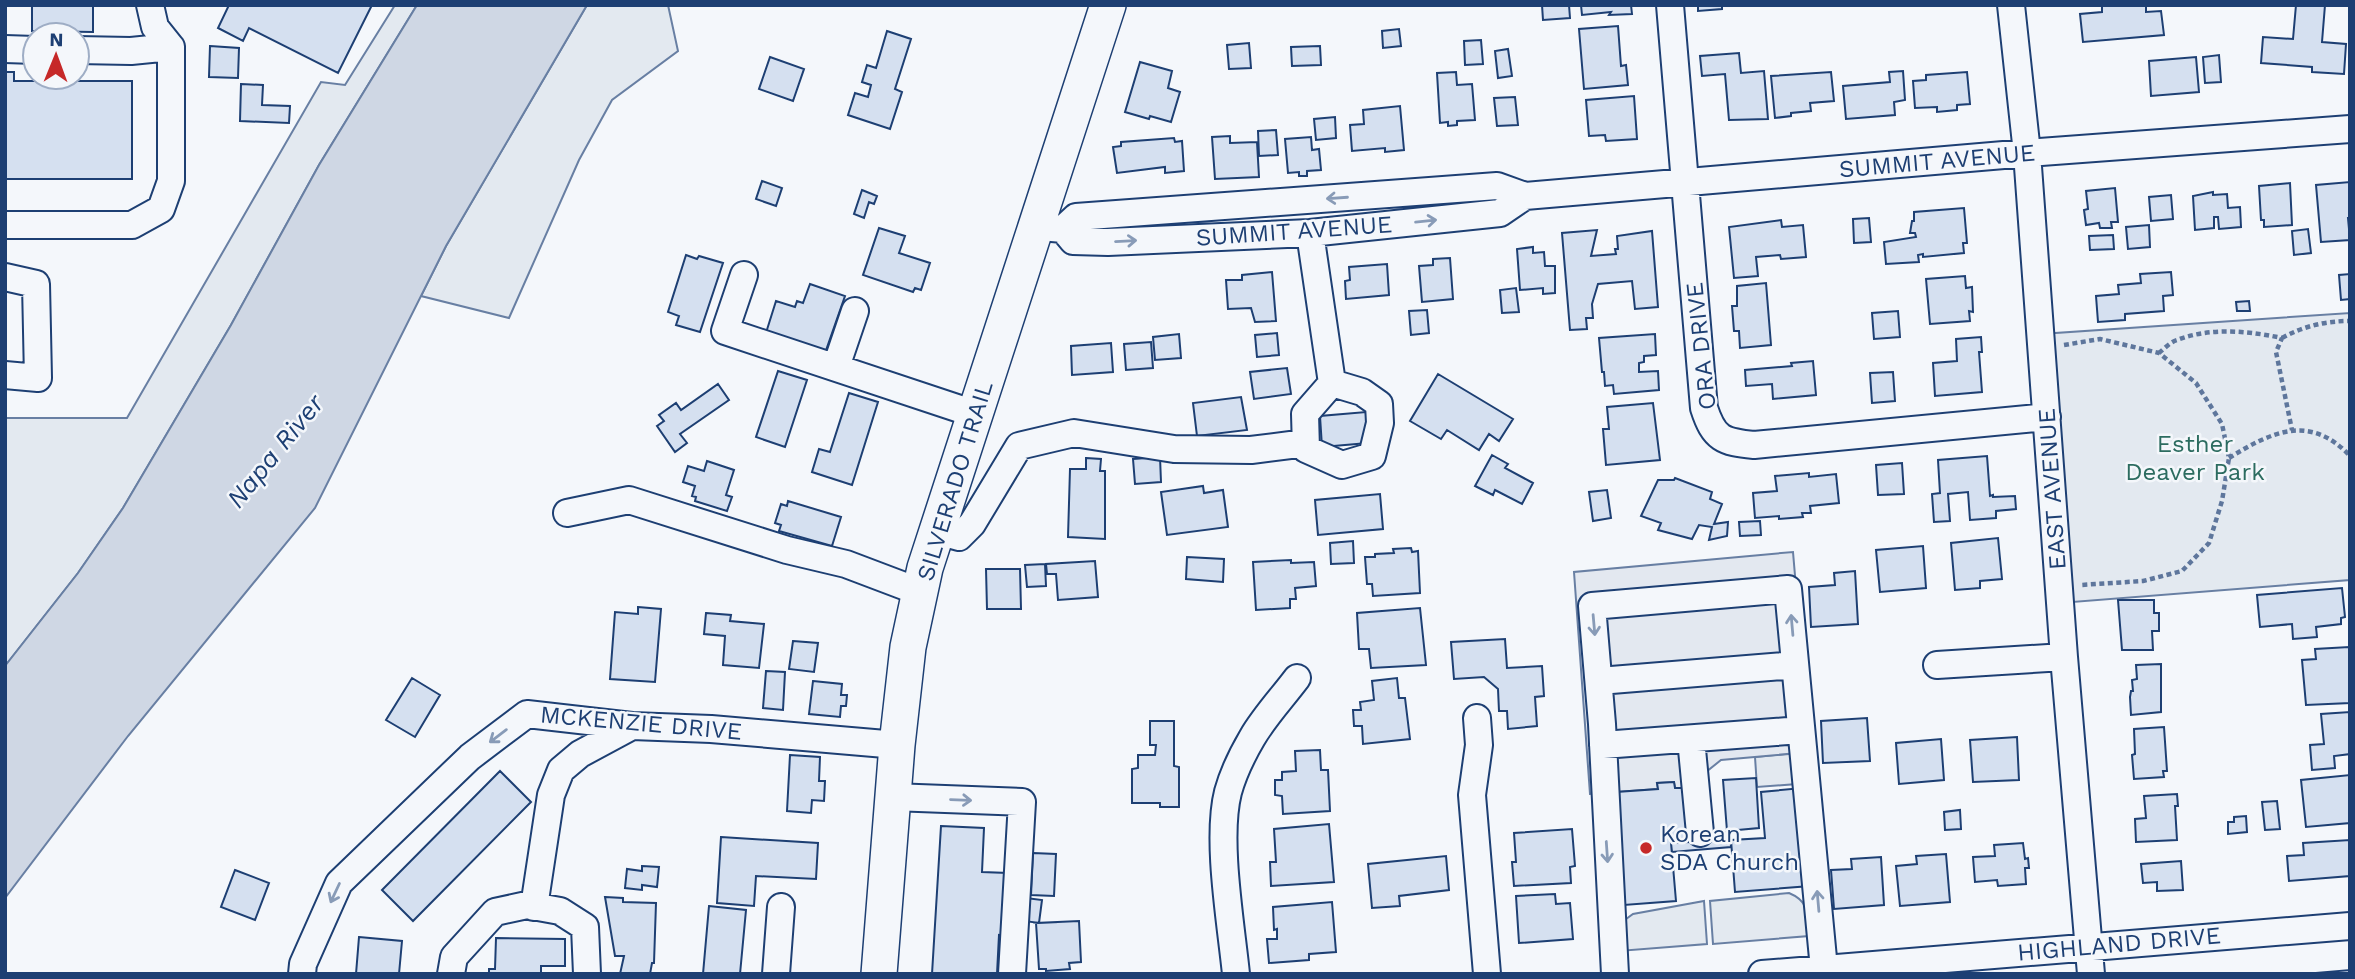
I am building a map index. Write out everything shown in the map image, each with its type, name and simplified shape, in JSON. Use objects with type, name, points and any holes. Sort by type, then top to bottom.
[{"type":"main road","name":"SILVERADO TRAIL","points":[[879,974],[897,745],[908,647],[920,592],[975,414],[1051,226],[1108,5]]},
{"type":"street","points":[[5,225],[132,225],[161,209],[171,181],[171,47],[155,27],[150,5]]},
{"type":"street","name":"ORA DRIVE","points":[[1670,5],[1704,408],[1709,424],[1719,438],[1731,443],[1754,444],[2048,417]]},
{"type":"street","name":"EAST AVENUE","points":[[2011,5],[2048,417],[2064,657],[2091,974]]},
{"type":"street","points":[[91,50],[131,51],[171,47]]},
{"type":"street","name":"SUMMIT AVENUE","points":[[1051,226],[1076,217],[1497,186],[1525,197],[2026,153],[2350,129]]},
{"type":"street","name":"SUMMIT AVENUE","points":[[1051,226],[1073,241],[1108,242],[1310,233],[1500,213],[1525,197]]},
{"type":"street","points":[[1310,233],[1332,383],[1305,414],[1306,450],[1342,464],[1372,456],[1380,423],[1379,404],[1362,392],[1332,383]]},
{"type":"street","points":[[744,275],[724,331],[975,414]]},
{"type":"street","points":[[5,277],[36,284],[38,378],[5,376]]},
{"type":"street","points":[[836,367],[855,311]]},
{"type":"street","points":[[937,531],[959,537],[972,524],[1019,446],[1074,433],[1174,449],[1251,450],[1306,443]]},
{"type":"street","points":[[567,513],[629,500],[787,550],[846,564],[920,592]]},
{"type":"street","points":[[1615,974],[1599,681],[1592,606],[1788,589],[1824,969]]},
{"type":"street","points":[[1937,665],[2064,657]]},
{"type":"street","points":[[1599,681],[1795,665]]},
{"type":"street","points":[[1236,974],[1226,869],[1228,794],[1252,737],[1297,678]]},
{"type":"street","name":"MCKENZIE DRIVE","points":[[302,974],[303,964],[339,883],[470,757],[527,714],[632,726],[711,729],[897,745]]},
{"type":"street","points":[[1477,718],[1479,745],[1472,795],[1487,974]]},
{"type":"street","points":[[534,906],[551,795],[561,770],[580,754],[632,726]]},
{"type":"street","points":[[1603,745],[1801,730]]},
{"type":"street","points":[[1691,740],[1700,833]]},
{"type":"street","points":[[892,797],[1021,802],[1012,974]]},
{"type":"street","points":[[451,974],[454,957],[495,912],[527,905],[560,911],[585,927],[587,974]]},
{"type":"street","points":[[776,974],[781,907]]},
{"type":"street","name":"HIGHLAND DRIVE","points":[[1763,974],[2350,926]]},
{"type":"path","points":[[2292,430],[2276,352],[2282,338],[2299,329],[2328,321],[2350,321]]},
{"type":"path","points":[[2159,353],[2175,340],[2211,332],[2252,332],[2282,338]]},
{"type":"path","points":[[2042,349],[2099,338],[2159,353],[2196,383],[2222,424],[2229,458],[2222,502],[2209,543],[2182,571],[2143,581],[2059,587]]},
{"type":"path","points":[[2229,458],[2266,438],[2292,430],[2312,430],[2350,456]]},
{"type":"green space","points":[[395,5],[417,5],[319,165],[231,325],[123,508],[78,573],[5,666],[5,418],[127,418],[321,82],[345,85]]},
{"type":"green space","points":[[587,5],[668,5],[678,51],[612,100],[579,160],[509,318],[421,296],[446,246]]},
{"type":"green space","name":"Esther Deaver Park","points":[[2350,313],[2350,580],[2060,603],[2041,334]]},
{"type":"green space","points":[[1794,753],[1797,784],[1757,787],[1755,757]]},
{"type":"green space","points":[[1789,893],[1804,905],[1808,916],[1809,936],[1713,944],[1710,901]]},
{"type":"green space","points":[[1704,901],[1707,944],[1619,951],[1622,922],[1633,914]]},
{"type":"shaded area","points":[[1793,552],[1810,752],[1721,760],[1686,788],[1675,788],[1674,782],[1657,783],[1658,789],[1590,794],[1574,572]]},
{"type":"water","name":"Napa River","points":[[417,5],[587,5],[446,246],[315,508],[128,736],[5,898],[5,666],[78,573],[123,508],[231,325],[319,165]]},
{"type":"building","points":[[32,5],[93,5],[93,32],[91,21],[32,21]]},
{"type":"building","points":[[229,5],[372,5],[338,73],[249,28],[243,41],[218,28]]},
{"type":"building","points":[[1542,5],[1569,5],[1570,18],[1543,20]]},
{"type":"building","points":[[1581,5],[1631,5],[1632,14],[1609,15],[1611,12],[1582,15]]},
{"type":"building","points":[[1698,5],[1722,5],[1722,9],[1698,11]]},
{"type":"building","points":[[2102,5],[2146,5],[2146,12],[2161,11],[2164,35],[2083,42],[2080,14],[2102,12]]},
{"type":"building","points":[[2296,5],[2325,5],[2322,42],[2346,44],[2344,74],[2312,72],[2312,67],[2261,63],[2263,37],[2293,39]]},
{"type":"building","points":[[1618,26],[1621,66],[1626,65],[1628,85],[1584,89],[1579,29]]},
{"type":"building","points":[[1399,29],[1401,46],[1383,48],[1382,31]]},
{"type":"building","points":[[887,31],[911,39],[895,89],[902,92],[890,129],[848,115],[855,93],[868,97],[871,85],[862,82],[867,65],[876,68]]},
{"type":"building","points":[[1481,40],[1483,64],[1465,65],[1464,41]]},
{"type":"building","points":[[1249,43],[1251,68],[1229,69],[1227,45]]},
{"type":"building","points":[[210,46],[239,48],[238,78],[209,77]]},
{"type":"building","points":[[1320,46],[1321,65],[1292,66],[1291,47]]},
{"type":"building","points":[[1508,49],[1512,76],[1498,78],[1495,51]]},
{"type":"building","points":[[1739,53],[1741,73],[1764,71],[1768,119],[1729,120],[1725,74],[1702,76],[1700,56]]},
{"type":"building","points":[[2219,55],[2221,82],[2205,83],[2203,57]]},
{"type":"building","points":[[770,57],[804,69],[793,101],[759,89]]},
{"type":"building","points":[[2196,57],[2199,92],[2151,96],[2149,61]]},
{"type":"building","points":[[1140,62],[1172,71],[1168,88],[1180,92],[1171,122],[1125,112]]},
{"type":"building","points":[[1903,71],[1905,100],[1894,102],[1895,115],[1846,119],[1843,86],[1890,82],[1889,72]]},
{"type":"building","points":[[5,72],[14,72],[14,81],[21,81],[21,91],[91,91],[91,81],[132,81],[132,179],[5,179]]},
{"type":"building","points":[[1456,72],[1457,85],[1472,84],[1475,120],[1457,121],[1457,125],[1448,126],[1448,122],[1440,123],[1437,73]]},
{"type":"building","points":[[1831,72],[1834,101],[1810,103],[1811,111],[1775,118],[1771,76]]},
{"type":"building","points":[[1967,72],[1970,104],[1957,105],[1957,110],[1937,112],[1937,107],[1915,108],[1913,81],[1926,80],[1926,75]]},
{"type":"building","points":[[241,84],[263,85],[262,105],[290,106],[289,123],[240,121]]},
{"type":"building","points":[[1634,96],[1637,139],[1606,141],[1605,135],[1589,136],[1586,100]]},
{"type":"building","points":[[1515,97],[1518,125],[1497,126],[1494,98]]},
{"type":"building","points":[[1400,106],[1404,150],[1385,152],[1385,148],[1352,151],[1350,125],[1364,124],[1363,110]]},
{"type":"building","points":[[1335,117],[1336,138],[1316,140],[1314,119]]},
{"type":"building","points":[[1276,130],[1278,155],[1259,156],[1258,131]]},
{"type":"building","points":[[1230,136],[1230,143],[1257,142],[1259,177],[1215,179],[1212,137]]},
{"type":"building","points":[[1311,137],[1312,150],[1319,149],[1321,170],[1307,171],[1307,176],[1299,176],[1299,172],[1288,173],[1285,139]]},
{"type":"building","points":[[1174,138],[1175,142],[1182,141],[1184,171],[1165,173],[1165,167],[1117,173],[1113,147],[1121,146],[1121,142]]},
{"type":"building","points":[[762,181],[782,188],[776,206],[756,199]]},
{"type":"building","points":[[2350,182],[2350,240],[2321,242],[2316,185]]},
{"type":"building","points":[[2290,183],[2292,225],[2264,227],[2264,220],[2261,220],[2259,186]]},
{"type":"building","points":[[2115,188],[2118,222],[2111,222],[2112,228],[2100,228],[2099,223],[2086,225],[2086,191]]},
{"type":"building","points":[[862,190],[877,196],[874,204],[869,202],[864,218],[854,214]]},
{"type":"building","points":[[2213,192],[2213,195],[2227,194],[2228,208],[2240,207],[2241,227],[2219,229],[2218,217],[2214,217],[2214,228],[2195,230],[2193,196]]},
{"type":"building","points":[[2171,195],[2173,219],[2151,221],[2149,197]]},
{"type":"building","points":[[1964,208],[1967,243],[1963,243],[1964,253],[1923,257],[1923,254],[1918,255],[1919,262],[1886,264],[1884,242],[1916,237],[1915,233],[1910,233],[1914,212]]},
{"type":"building","points":[[1869,218],[1871,242],[1854,243],[1853,219]]},
{"type":"building","points":[[1781,220],[1782,227],[1803,225],[1806,257],[1756,257],[1758,276],[1734,278],[1729,227]]},
{"type":"building","points":[[2149,225],[2150,247],[2128,249],[2126,227]]},
{"type":"building","points":[[879,228],[905,236],[899,253],[930,263],[921,290],[915,288],[913,292],[863,275]]},
{"type":"building","points":[[2308,229],[2311,253],[2294,255],[2292,231]]},
{"type":"building","points":[[1597,230],[1591,256],[1616,254],[1617,236],[1652,231],[1658,307],[1635,309],[1632,281],[1598,284],[1592,304],[1593,318],[1586,318],[1587,329],[1570,330],[1562,233]]},
{"type":"building","points":[[2113,235],[2114,249],[2090,250],[2089,236]]},
{"type":"building","points":[[1533,247],[1533,253],[1544,252],[1545,266],[1555,266],[1555,293],[1543,294],[1543,288],[1520,290],[1517,249]]},
{"type":"building","points":[[686,255],[723,263],[700,332],[676,325],[679,316],[668,312]]},
{"type":"building","points":[[1450,258],[1453,299],[1422,302],[1419,266],[1433,265],[1433,259]]},
{"type":"building","points":[[1387,264],[1389,295],[1346,299],[1345,281],[1350,280],[1349,267]]},
{"type":"building","points":[[1272,272],[1276,321],[1255,322],[1251,308],[1228,309],[1226,280],[1242,280],[1242,275]]},
{"type":"building","points":[[2171,272],[2173,295],[2163,296],[2164,311],[2125,314],[2125,320],[2098,322],[2096,296],[2119,294],[2118,285],[2141,283],[2140,274]]},
{"type":"building","points":[[2350,274],[2350,299],[2341,300],[2339,275]]},
{"type":"building","points":[[1965,276],[1966,288],[1972,287],[1973,312],[1969,311],[1970,321],[1930,324],[1926,279]]},
{"type":"building","points":[[1766,283],[1771,345],[1740,348],[1739,331],[1734,331],[1732,306],[1737,306],[1737,286]]},
{"type":"building","points":[[810,284],[845,296],[824,356],[765,336],[776,301],[795,307],[797,301],[803,303]]},
{"type":"building","points":[[1516,288],[1519,312],[1502,313],[1500,290]]},
{"type":"building","points":[[2249,301],[2250,311],[2237,311],[2236,302]]},
{"type":"building","points":[[1427,310],[1429,333],[1411,335],[1409,311]]},
{"type":"building","points":[[1898,311],[1900,337],[1874,339],[1872,313]]},
{"type":"building","points":[[1277,333],[1279,355],[1257,357],[1255,335]]},
{"type":"building","points":[[1179,334],[1181,358],[1155,360],[1153,337]]},
{"type":"building","points":[[1655,334],[1656,355],[1644,356],[1644,362],[1639,363],[1639,372],[1658,371],[1659,390],[1614,394],[1613,385],[1605,386],[1599,338]]},
{"type":"building","points":[[1981,337],[1982,352],[1979,352],[1982,392],[1935,396],[1933,363],[1957,361],[1956,339]]},
{"type":"building","points":[[1151,342],[1153,368],[1126,370],[1124,344]]},
{"type":"building","points":[[1111,343],[1113,372],[1072,375],[1071,346]]},
{"type":"building","points":[[1813,361],[1816,395],[1773,399],[1772,384],[1746,386],[1745,370],[1792,366],[1791,363]]},
{"type":"building","points":[[1287,368],[1291,394],[1254,399],[1250,372]]},
{"type":"building","points":[[778,371],[807,380],[785,447],[756,437]]},
{"type":"building","points":[[1893,372],[1895,401],[1872,403],[1870,373]]},
{"type":"building","points":[[1438,374],[1513,419],[1499,441],[1489,434],[1479,450],[1447,430],[1441,439],[1410,421]]},
{"type":"building","points":[[718,384],[729,400],[680,434],[687,443],[675,452],[657,426],[664,421],[659,415],[676,403],[681,410]]},
{"type":"building","points":[[849,393],[878,402],[852,485],[812,472],[819,449],[830,452]]},
{"type":"building","points":[[1241,397],[1247,430],[1197,436],[1193,403]]},
{"type":"building","points":[[1653,403],[1660,460],[1606,465],[1603,429],[1609,429],[1607,407]]},
{"type":"building","points":[[1366,412],[1368,443],[1322,447],[1320,416]]},
{"type":"building","points":[[1492,455],[1508,464],[1505,468],[1533,483],[1522,504],[1495,490],[1493,495],[1475,486]]},
{"type":"building","points":[[1987,456],[1990,496],[2015,496],[2016,509],[1996,511],[1996,518],[1970,520],[1968,492],[1948,494],[1950,521],[1934,522],[1932,494],[1940,493],[1938,460]]},
{"type":"building","points":[[1160,457],[1161,482],[1135,484],[1133,459]]},
{"type":"building","points":[[1086,458],[1101,459],[1100,471],[1105,471],[1105,539],[1068,537],[1070,469],[1086,469]]},
{"type":"building","points":[[707,461],[734,470],[726,495],[732,497],[727,511],[695,501],[696,497],[692,496],[695,486],[683,482],[688,466],[704,471]]},
{"type":"building","points":[[1902,463],[1904,494],[1878,495],[1876,465]]},
{"type":"building","points":[[1809,473],[1809,477],[1836,474],[1839,503],[1810,506],[1811,513],[1802,513],[1803,517],[1755,518],[1753,493],[1777,491],[1775,476]]},
{"type":"building","points":[[1675,478],[1712,492],[1710,499],[1722,504],[1714,524],[1728,522],[1727,536],[1709,540],[1712,527],[1699,525],[1692,539],[1658,530],[1661,523],[1641,516],[1658,480]]},
{"type":"building","points":[[1203,486],[1204,493],[1223,490],[1228,527],[1167,535],[1161,492]]},
{"type":"building","points":[[1607,490],[1611,518],[1593,521],[1589,492]]},
{"type":"building","points":[[1380,494],[1383,529],[1318,535],[1315,500]]},
{"type":"building","points":[[788,501],[841,517],[832,546],[779,531],[781,525],[775,523],[781,504],[787,506]]},
{"type":"building","points":[[1760,521],[1761,535],[1740,536],[1739,522]]},
{"type":"building","points":[[1998,538],[2002,579],[1980,581],[1980,588],[1955,590],[1951,543]]},
{"type":"building","points":[[1353,541],[1354,563],[1331,564],[1330,543]]},
{"type":"building","points":[[1923,546],[1926,588],[1880,592],[1876,550]]},
{"type":"building","points":[[1411,548],[1412,552],[1418,551],[1420,593],[1373,596],[1372,584],[1367,584],[1365,557],[1394,553],[1393,549]]},
{"type":"building","points":[[1187,557],[1224,559],[1223,582],[1186,579]]},
{"type":"building","points":[[1291,560],[1291,563],[1314,562],[1316,586],[1295,588],[1296,599],[1290,599],[1290,608],[1256,610],[1253,562]]},
{"type":"building","points":[[1095,561],[1098,597],[1058,600],[1056,574],[1047,574],[1046,564]]},
{"type":"building","points":[[1045,564],[1046,586],[1027,587],[1025,565]]},
{"type":"building","points":[[986,569],[1020,569],[1021,609],[987,609]]},
{"type":"building","points":[[1855,571],[1858,624],[1811,627],[1809,587],[1835,585],[1834,573]]},
{"type":"building","points":[[2342,588],[2345,617],[2341,618],[2341,624],[2316,627],[2317,637],[2293,639],[2292,624],[2260,627],[2257,595]]},
{"type":"building","points":[[2118,600],[2154,600],[2154,613],[2159,613],[2159,631],[2152,631],[2153,650],[2122,650]]},
{"type":"building","points":[[638,607],[661,609],[655,682],[610,679],[615,612],[638,614]]},
{"type":"building","points":[[1420,608],[1426,665],[1371,668],[1369,649],[1359,649],[1357,613]]},
{"type":"building","points":[[706,613],[731,615],[730,621],[764,624],[759,668],[723,665],[725,636],[704,634]]},
{"type":"building","points":[[1505,639],[1507,668],[1542,666],[1544,696],[1535,697],[1537,726],[1508,729],[1507,711],[1499,711],[1498,689],[1484,677],[1454,679],[1451,642]]},
{"type":"building","points":[[793,641],[818,643],[814,672],[789,669]]},
{"type":"building","points":[[2349,647],[2350,703],[2306,705],[2302,660],[2316,659],[2315,649]]},
{"type":"building","points":[[2161,664],[2161,712],[2131,715],[2130,697],[2133,691],[2132,680],[2137,679],[2136,665]]},
{"type":"building","points":[[766,671],[785,672],[783,710],[763,708]]},
{"type":"building","points":[[412,678],[440,695],[415,737],[386,720]]},
{"type":"building","points":[[1397,678],[1399,698],[1405,698],[1410,739],[1363,744],[1362,726],[1354,726],[1353,710],[1361,710],[1360,702],[1374,700],[1372,681]]},
{"type":"building","points":[[813,681],[842,684],[841,695],[847,695],[846,706],[841,706],[840,717],[809,714]]},
{"type":"building","points":[[2350,712],[2350,754],[2334,756],[2335,768],[2312,770],[2310,745],[2324,744],[2321,714]]},
{"type":"building","points":[[1867,718],[1870,761],[1823,763],[1821,721]]},
{"type":"building","points":[[1150,721],[1174,721],[1174,766],[1179,767],[1179,807],[1160,807],[1160,803],[1132,803],[1132,769],[1138,768],[1138,755],[1155,755],[1156,745],[1150,745]]},
{"type":"building","points":[[2164,727],[2167,771],[2163,771],[2164,777],[2134,779],[2134,729]]},
{"type":"building","points":[[2017,737],[2019,780],[1973,782],[1970,740]]},
{"type":"building","points":[[1941,739],[1944,780],[1899,784],[1896,743]]},
{"type":"building","points":[[1320,750],[1321,770],[1328,770],[1330,811],[1283,814],[1282,796],[1275,795],[1275,780],[1282,780],[1282,772],[1296,771],[1295,751]]},
{"type":"building","points":[[790,755],[820,757],[819,781],[825,781],[824,801],[812,800],[811,813],[787,811]]},
{"type":"building","points":[[500,771],[531,802],[413,921],[382,890]]},
{"type":"building","points":[[2350,775],[2350,823],[2306,827],[2301,780]]},
{"type":"building","points":[[1756,778],[1759,828],[1727,831],[1723,780]]},
{"type":"building","name":"Korean SDA Church","points":[[1674,782],[1675,788],[1686,788],[1689,842],[1671,843],[1676,901],[1624,905],[1616,792],[1658,789],[1657,783]]},
{"type":"building","points":[[1802,788],[1810,886],[1735,892],[1731,840],[1765,838],[1761,792]]},
{"type":"building","points":[[2177,794],[2177,840],[2136,842],[2135,819],[2146,818],[2144,796]]},
{"type":"building","points":[[2277,801],[2280,829],[2265,830],[2262,802]]},
{"type":"building","points":[[1960,810],[1961,829],[1945,830],[1944,812]]},
{"type":"building","points":[[2246,816],[2247,832],[2228,834],[2228,822],[2234,822],[2234,817]]},
{"type":"building","points":[[1329,824],[1334,882],[1271,886],[1270,862],[1276,862],[1274,829]]},
{"type":"building","points":[[941,826],[984,828],[982,872],[1008,873],[1004,936],[999,935],[997,974],[932,974]]},
{"type":"building","points":[[1572,829],[1575,866],[1570,867],[1571,883],[1514,886],[1514,833]]},
{"type":"building","points":[[1730,832],[1731,847],[1672,852],[1671,843],[1716,839],[1721,833]]},
{"type":"building","points":[[721,837],[818,843],[816,879],[756,876],[754,906],[717,903]]},
{"type":"building","points":[[2350,840],[2350,876],[2289,881],[2287,856],[2304,855],[2303,843]]},
{"type":"building","points":[[2023,843],[2029,868],[2025,868],[2026,884],[1998,886],[1997,880],[1975,882],[1973,857],[1995,856],[1994,845]]},
{"type":"building","points":[[1033,853],[1056,854],[1054,896],[1031,895]]},
{"type":"building","points":[[1946,854],[1950,902],[1900,906],[1896,866],[1917,864],[1916,856]]},
{"type":"building","points":[[1446,856],[1449,890],[1399,896],[1400,906],[1372,908],[1368,864]]},
{"type":"building","points":[[1881,857],[1884,905],[1834,909],[1831,870],[1852,869],[1851,859]]},
{"type":"building","points":[[2181,861],[2183,890],[2157,891],[2157,882],[2143,883],[2141,864]]},
{"type":"building","points":[[642,866],[659,867],[657,887],[642,885],[642,890],[625,888],[627,869],[642,871]]},
{"type":"building","points":[[235,870],[269,883],[255,920],[221,907]]},
{"type":"building","points":[[1555,894],[1556,904],[1570,903],[1573,939],[1519,943],[1516,896]]},
{"type":"building","points":[[605,897],[623,898],[623,902],[656,903],[654,963],[650,974],[620,974],[624,956],[615,956]]},
{"type":"building","points":[[1026,898],[1042,900],[1039,923],[1024,921]]},
{"type":"building","points":[[1332,902],[1336,952],[1309,954],[1309,960],[1269,963],[1267,939],[1277,939],[1273,907]]},
{"type":"building","points":[[709,906],[746,910],[740,974],[703,974]]},
{"type":"building","points":[[1079,921],[1081,962],[1069,963],[1070,969],[1039,969],[1036,923]]},
{"type":"building","points":[[359,937],[402,941],[399,974],[356,974]]},
{"type":"building","points":[[496,938],[565,939],[565,966],[541,966],[541,974],[489,974],[489,969],[495,969]]},
{"type":"building","points":[[2350,970],[2350,974],[2315,973]]},
{"type":"place","name":"Korean SDA Church","points":[[1646,848]]}]
